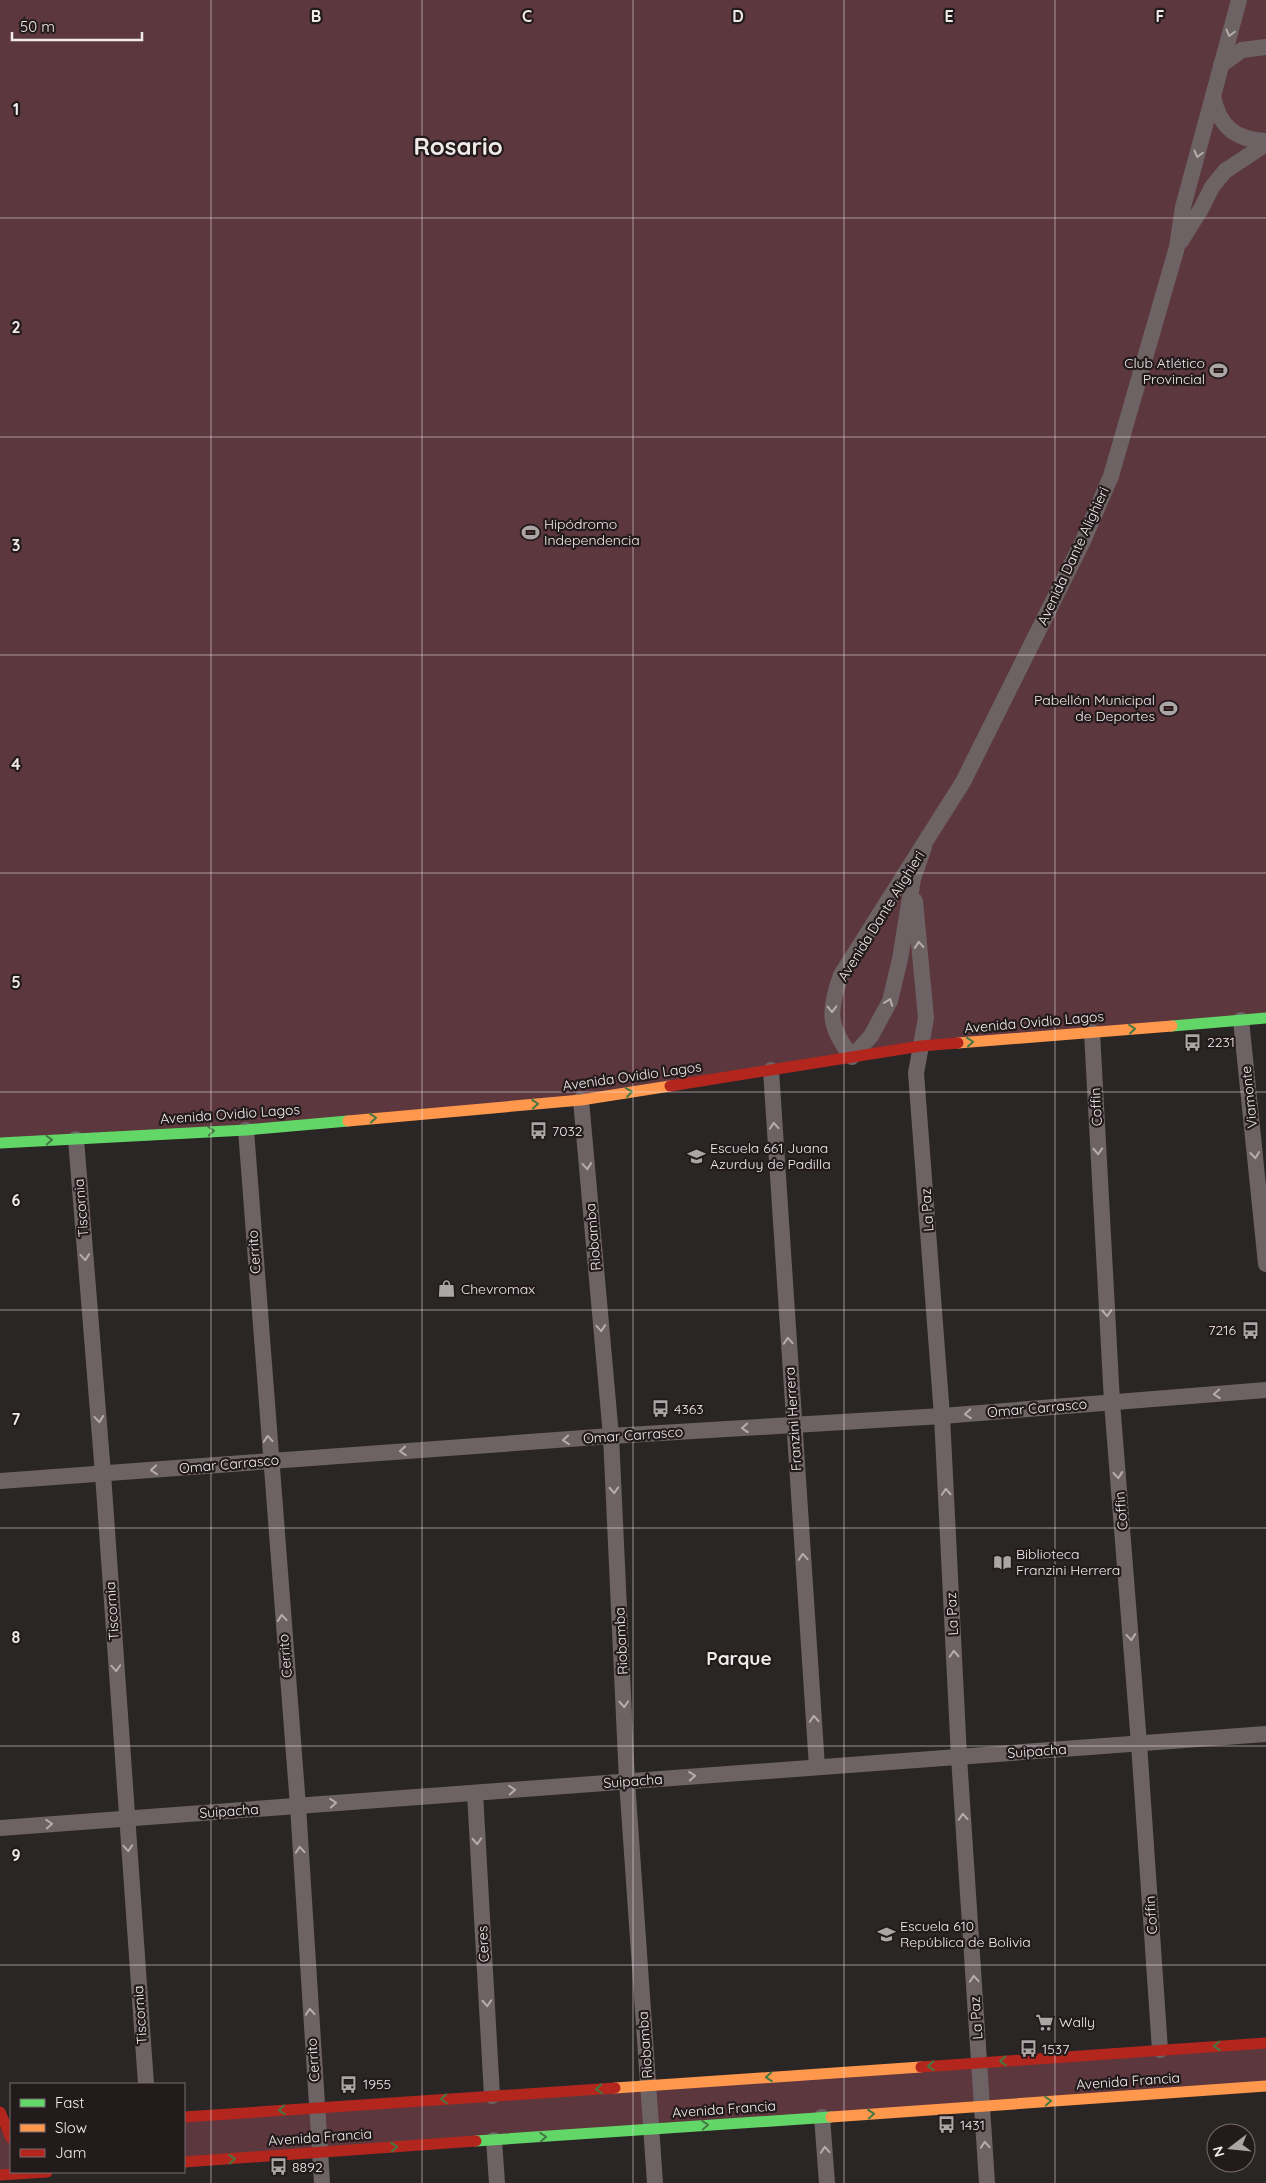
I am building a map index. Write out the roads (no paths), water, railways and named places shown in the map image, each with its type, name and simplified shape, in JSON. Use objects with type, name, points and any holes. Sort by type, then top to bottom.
[{"type":"main road","name":"Avenida Ovidio Lagos","points":[[0,1143],[246,1130],[580,1100],[921,1046],[1266,1018]]},
{"type":"main road","name":"Avenida Francia","points":[[185,2117],[1266,2043]]},
{"type":"main road","name":"Avenida Francia","points":[[185,2162],[1266,2086]]},
{"type":"main road","points":[[0,2112],[7,2131]]},
{"type":"main road","points":[[0,2175],[28,2176],[42,2173]]},
{"type":"street","points":[[1222,65],[1239,0]]},
{"type":"street","points":[[1222,65],[1242,50],[1266,46]]},
{"type":"street","name":"Avenida Dante Alighieri","points":[[924,846],[913,880],[900,959],[890,1001],[871,1036],[852,1057],[839,1040],[832,1025],[832,1000],[841,975],[963,782],[1083,541],[1111,476],[1177,247],[1183,207],[1222,65]]},
{"type":"street","points":[[1213,96],[1216,110],[1228,129],[1248,140],[1266,142]]},
{"type":"street","name":"Avenida Dante Alighieri","points":[[1177,247],[1216,182],[1233,165],[1266,142]]},
{"type":"street","name":"Avenida Dante Alighieri","points":[[913,880],[926,1018],[921,1046]]},
{"type":"street","name":"Viamonte","points":[[1242,1020],[1266,1264]]},
{"type":"street","name":"Coffin","points":[[1092,1032],[1112,1402],[1139,1744],[1160,2050]]},
{"type":"street","name":"La Paz","points":[[921,1046],[916,1073],[942,1416],[959,1757],[988,2183]]},
{"type":"street","name":"Franzini Herrera","points":[[771,1070],[817,1768]]},
{"type":"street","name":"Riobamba","points":[[580,1100],[611,1436],[627,1781],[655,2183]]},
{"type":"street","name":"Cerrito","points":[[246,1130],[298,1806],[322,2183]]},
{"type":"street","name":"Tiscornia","points":[[76,1139],[103,1474],[146,2083]]},
{"type":"street","name":"Omar Carrasco","points":[[0,1481],[611,1436],[942,1416],[1266,1390]]},
{"type":"street","name":"Suipacha","points":[[0,1828],[1266,1734]]},
{"type":"street","name":"Ceres","points":[[475,1793],[492,2096]]},
{"type":"street","points":[[822,2117],[827,2183]]},
{"type":"street","points":[[494,2140],[497,2183]]},
{"type":"place","name":"Club Atlético Provincial","points":[[1219,371]]},
{"type":"place","name":"Hipódromo Independencia","points":[[530,532]]},
{"type":"place","name":"Pabellón Municipal de Deportes","points":[[1169,708]]},
{"type":"place","name":"2231","points":[[1193,1042]]},
{"type":"place","name":"7032","points":[[538,1131]]},
{"type":"place","name":"Escuela 661 Juana Azurduy de Padilla","points":[[696,1156]]},
{"type":"place","name":"Chevromax","points":[[447,1289]]},
{"type":"place","name":"7216","points":[[1250,1330]]},
{"type":"place","name":"4363","points":[[660,1409]]},
{"type":"place","name":"Biblioteca Franzini Herrera","points":[[1002,1562]]},
{"type":"place","name":"Escuela 610 República de Bolivia","points":[[886,1934]]},
{"type":"place","name":"Wally","points":[[1045,2022]]},
{"type":"place","name":"1537","points":[[1028,2049]]},
{"type":"place","name":"1955","points":[[349,2084]]},
{"type":"place","name":"1431","points":[[946,2125]]},
{"type":"place","name":"8892","points":[[278,2167]]},
{"type":"district","name":"Rosario","points":[[458,146]]},
{"type":"district","name":"Parque","points":[[739,1658]]}]
